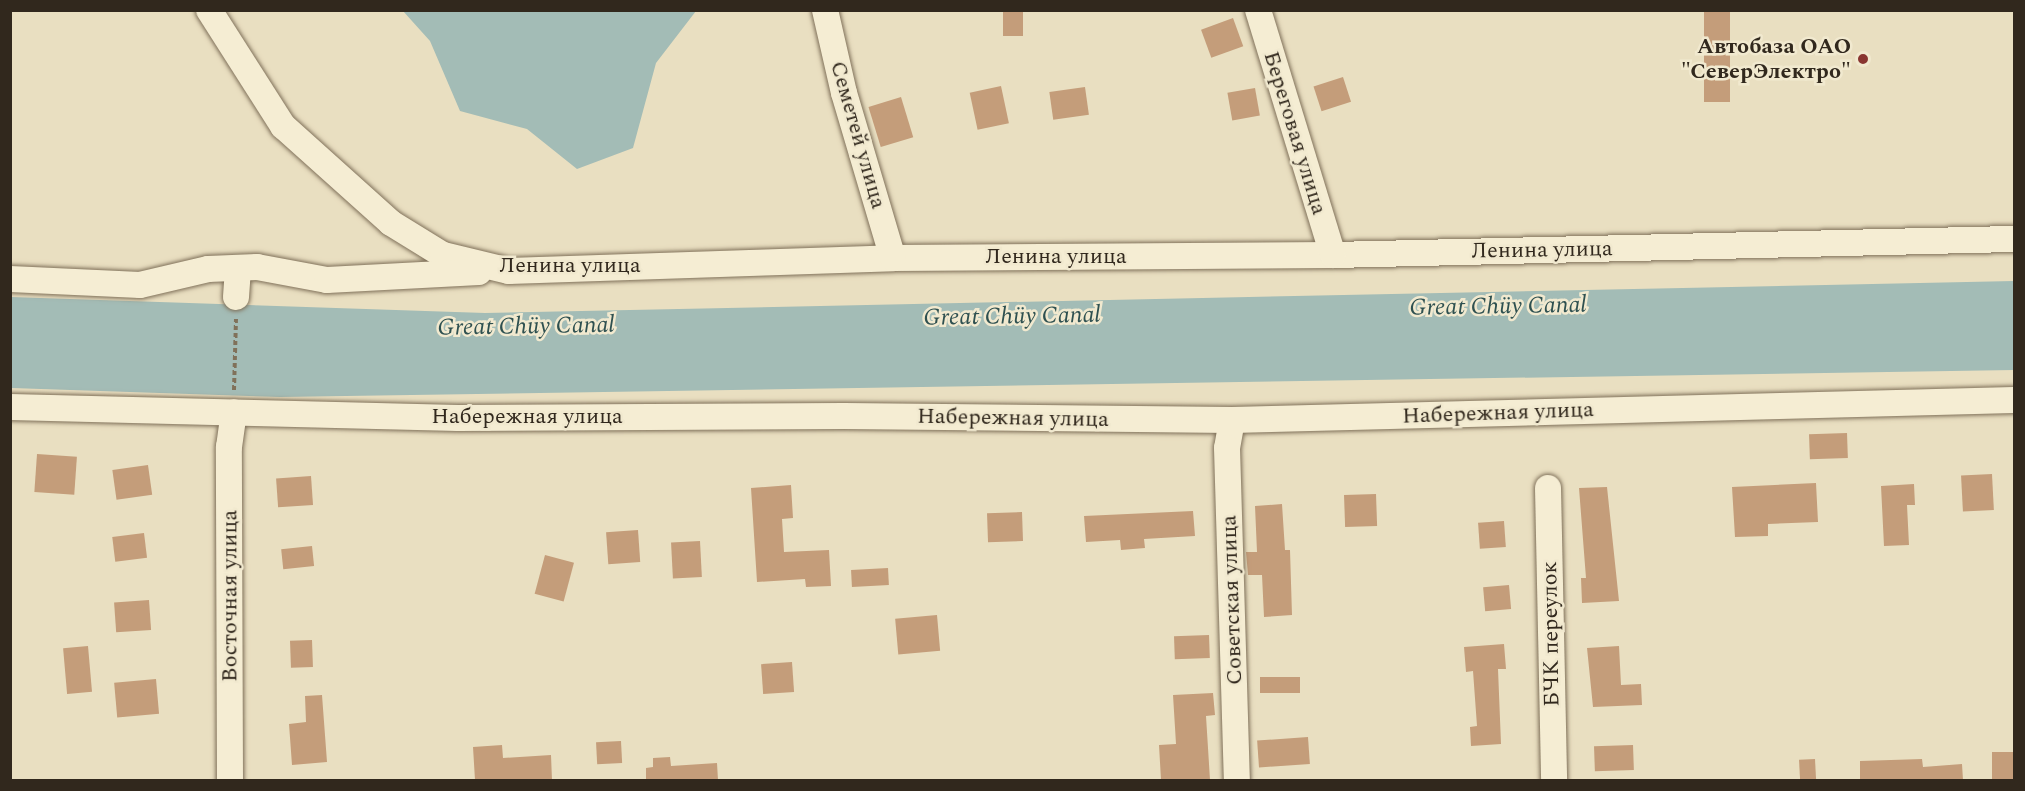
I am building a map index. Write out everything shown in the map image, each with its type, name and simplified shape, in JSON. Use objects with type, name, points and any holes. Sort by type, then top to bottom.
[{"type":"street","name":"Ленина улица","points":[[209,10],[283,126],[391,223],[443,255],[509,271],[893,258],[1333,255],[2014,239]]},
{"type":"street","name":"Семетей улица","points":[[825,10],[844,93],[893,258]]},
{"type":"street","name":"Береговая улица","points":[[1258,10],[1333,255]]},
{"type":"street","points":[[10,279],[140,285],[208,269],[257,267],[327,280],[509,271]]},
{"type":"street","points":[[236,297],[238,268]]},
{"type":"street","name":"Набережная улица","points":[[10,407],[458,418],[844,416],[1232,420],[2014,400]]},
{"type":"street","name":"Восточная улица","points":[[230,780],[230,447],[234,411]]},
{"type":"street","name":"Советская улица","points":[[1232,420],[1227,448],[1237,780]]},
{"type":"street","name":"БЧК переулок","points":[[1548,488],[1554,780]]},
{"type":"path","points":[[234,411],[236,297]]},
{"type":"water","points":[[403,11],[696,11],[656,63],[633,148],[577,169],[527,129],[460,111],[430,41]]},
{"type":"water","name":"Great Chüy Canal","points":[[2014,281],[2014,370],[280,397],[11,388],[11,297],[485,313]]},
{"type":"building","points":[[1003,10],[1023,10],[1023,36],[1003,36]]},
{"type":"building","points":[[1704,10],[1730,10],[1730,102],[1704,102]]},
{"type":"building","points":[[1233,18],[1243,46],[1211,58],[1201,30]]},
{"type":"building","points":[[1343,77],[1351,102],[1322,111],[1314,87]]},
{"type":"building","points":[[1001,86],[1009,123],[978,130],[970,93]]},
{"type":"building","points":[[1085,87],[1089,115],[1053,120],[1049,92]]},
{"type":"building","points":[[1255,88],[1260,116],[1232,120],[1227,93]]},
{"type":"building","points":[[901,97],[913,137],[881,147],[868,107]]},
{"type":"building","points":[[1847,433],[1848,458],[1810,459],[1809,434]]},
{"type":"building","points":[[37,454],[77,457],[74,495],[34,492]]},
{"type":"building","points":[[148,465],[152,495],[117,500],[112,470]]},
{"type":"building","points":[[1992,474],[1994,510],[1963,512],[1961,476]]},
{"type":"building","points":[[311,476],[313,505],[278,507],[276,478]]},
{"type":"building","points":[[1816,483],[1818,522],[1768,524],[1768,536],[1735,537],[1732,487]]},
{"type":"building","points":[[1914,484],[1915,505],[1907,505],[1909,545],[1884,546],[1881,486]]},
{"type":"building","points":[[791,485],[793,518],[782,519],[784,552],[829,550],[831,586],[806,587],[805,579],[757,582],[751,488]]},
{"type":"building","points":[[1607,487],[1619,601],[1582,603],[1581,578],[1586,578],[1579,488]]},
{"type":"building","points":[[1376,494],[1377,526],[1345,527],[1344,495]]},
{"type":"building","points":[[1282,504],[1285,550],[1290,550],[1292,615],[1264,617],[1262,575],[1248,575],[1246,552],[1257,552],[1255,506]]},
{"type":"building","points":[[1193,511],[1195,536],[1144,539],[1145,548],[1121,550],[1120,540],[1086,542],[1084,516]]},
{"type":"building","points":[[1022,512],[1023,541],[988,542],[987,513]]},
{"type":"building","points":[[1504,521],[1506,547],[1480,549],[1478,523]]},
{"type":"building","points":[[638,530],[640,562],[608,564],[606,532]]},
{"type":"building","points":[[144,533],[147,558],[115,562],[112,537]]},
{"type":"building","points":[[700,541],[702,577],[673,578],[671,543]]},
{"type":"building","points":[[312,546],[314,566],[283,569],[281,549]]},
{"type":"building","points":[[545,555],[574,563],[564,601],[535,594]]},
{"type":"building","points":[[888,568],[889,585],[852,587],[851,570]]},
{"type":"building","points":[[1509,585],[1511,609],[1485,611],[1483,587]]},
{"type":"building","points":[[149,600],[151,630],[116,632],[114,602]]},
{"type":"building","points":[[937,615],[940,651],[898,655],[895,619]]},
{"type":"building","points":[[1209,635],[1210,658],[1175,659],[1174,636]]},
{"type":"building","points":[[312,640],[313,667],[291,668],[290,641]]},
{"type":"building","points":[[1504,644],[1506,669],[1498,669],[1501,744],[1471,746],[1470,727],[1477,726],[1473,671],[1466,672],[1464,647]]},
{"type":"building","points":[[88,646],[92,692],[67,694],[63,648]]},
{"type":"building","points":[[1619,646],[1621,685],[1641,684],[1642,705],[1593,707],[1587,648]]},
{"type":"building","points":[[792,662],[794,692],[763,694],[761,664]]},
{"type":"building","points":[[1260,677],[1300,677],[1300,693],[1260,693]]},
{"type":"building","points":[[156,679],[159,714],[117,718],[114,683]]},
{"type":"building","points":[[1213,693],[1215,715],[1206,716],[1210,780],[1161,780],[1159,745],[1176,744],[1173,695]]},
{"type":"building","points":[[322,695],[327,762],[292,765],[289,724],[306,722],[305,696]]},
{"type":"building","points":[[1308,737],[1310,764],[1259,767],[1257,741]]},
{"type":"building","points":[[621,741],[622,763],[597,764],[596,742]]},
{"type":"building","points":[[502,745],[503,758],[551,755],[552,780],[475,780],[473,747]]},
{"type":"building","points":[[1633,745],[1634,770],[1595,771],[1594,746]]},
{"type":"building","points":[[1992,752],[2014,752],[2014,780],[1992,780]]},
{"type":"building","points":[[670,757],[671,766],[717,763],[718,780],[646,780],[646,768],[653,767],[653,758]]},
{"type":"building","points":[[1815,759],[1816,780],[1800,780],[1799,760]]},
{"type":"building","points":[[1922,759],[1923,767],[1962,764],[1963,780],[1860,780],[1860,761]]},
{"type":"place","name":"Автобаза ОАО \"СеверЭлектро\"","points":[[1863,59]]}]
